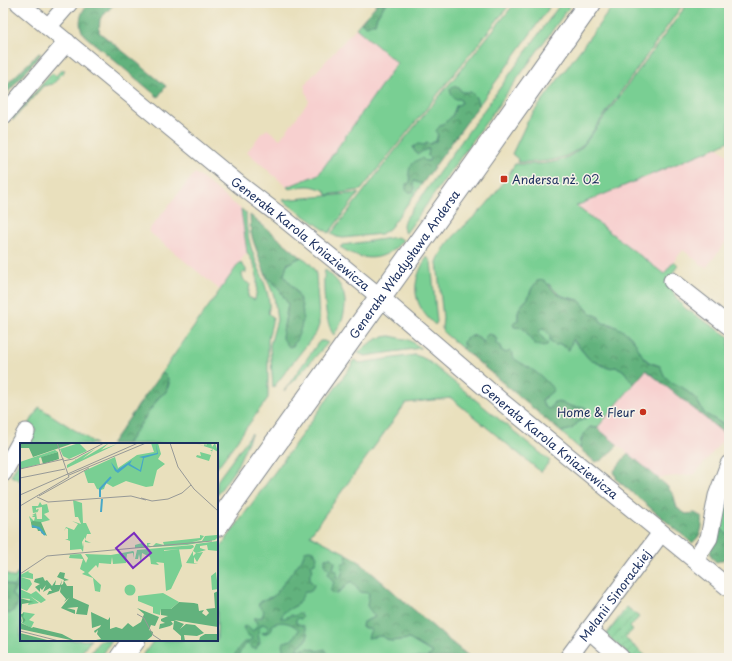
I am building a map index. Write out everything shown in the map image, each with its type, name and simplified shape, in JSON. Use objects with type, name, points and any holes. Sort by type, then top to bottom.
[{"type":"main road","name":"Generała Władysława Andersa","points":[[218,524],[590,3]]},
{"type":"main road","points":[[121,658],[133,641]]},
{"type":"street","name":"Generała Karola Kniaziewicza","points":[[19,3],[240,185],[380,297],[502,402],[729,588]]},
{"type":"street","points":[[48,26],[69,3]]},
{"type":"street","points":[[3,116],[67,42]]},
{"type":"street","points":[[672,281],[729,326]]},
{"type":"street","points":[[3,473],[26,432]]},
{"type":"street","points":[[695,560],[709,538],[717,496],[729,464]]},
{"type":"street","name":"Melanii Sinorackiej","points":[[568,658],[661,533]]},
{"type":"street","points":[[589,630],[621,658]]},
{"type":"shaded area","points":[[356,28],[397,63],[319,174],[287,187],[247,152],[263,131],[264,132],[267,129],[280,139],[309,101],[304,85]]},
{"type":"shaded area","points":[[717,147],[729,156],[729,238],[706,268],[683,250],[664,274],[576,206]]},
{"type":"shaded area","points":[[195,173],[241,209],[247,252],[220,290],[148,231]]},
{"type":"shaded area","points":[[646,370],[727,435],[695,474],[658,478],[597,428]]},
{"type":"green space","points":[[89,3],[115,3],[100,19],[99,32],[166,86],[158,97],[84,35],[80,18],[83,10]]},
{"type":"green space","points":[[378,3],[386,3],[377,16],[375,23],[366,26],[361,22]]},
{"type":"green space","points":[[386,3],[511,3],[361,190],[327,195],[324,190],[311,186],[289,189],[287,187],[319,174],[397,63],[356,28],[361,22],[366,26],[375,23],[377,16]]},
{"type":"green space","points":[[515,3],[542,3],[549,8],[479,105],[475,96],[460,99],[462,103],[456,106],[454,113],[446,122],[440,125],[436,141],[430,144],[425,150],[429,149],[429,161],[425,161],[410,177],[410,183],[413,184],[414,181],[422,184],[390,228],[381,234],[343,238],[331,234],[390,157]]},
{"type":"green space","points":[[561,3],[572,3],[406,233],[404,232],[404,221]]},
{"type":"green space","points":[[615,3],[684,3],[583,145],[575,151],[560,158],[535,162],[517,162],[518,159],[512,154],[528,120]]},
{"type":"green space","points":[[688,3],[729,3],[729,141],[576,206],[664,274],[674,261],[678,265],[674,271],[671,283],[677,299],[686,309],[729,337],[729,428],[704,413],[696,399],[682,387],[672,383],[664,375],[660,366],[649,362],[640,354],[635,343],[611,324],[602,323],[598,316],[591,314],[579,300],[562,296],[549,284],[532,288],[528,298],[520,307],[518,312],[518,320],[536,345],[538,332],[543,328],[550,335],[555,345],[560,344],[569,350],[572,339],[589,359],[608,368],[617,367],[623,370],[634,384],[597,428],[590,427],[581,439],[580,449],[561,432],[572,429],[578,422],[586,418],[584,407],[575,407],[554,402],[551,408],[548,409],[543,405],[542,400],[547,397],[526,366],[517,362],[501,350],[483,344],[479,337],[474,335],[463,342],[464,350],[443,332],[437,262],[446,246],[490,200],[515,164],[543,164],[559,160],[575,153],[583,146]]},
{"type":"green space","points":[[39,53],[41,54],[3,98],[3,88]]},
{"type":"green space","points":[[61,70],[65,70],[53,84],[43,86],[13,120],[12,119],[52,73],[56,76]]},
{"type":"green space","points":[[453,86],[459,88],[462,92],[471,92],[475,96],[479,105],[422,184],[414,181],[413,184],[415,188],[413,192],[409,192],[406,190],[406,184],[410,183],[410,167],[413,163],[422,158],[425,161],[429,161],[430,158],[428,156],[429,149],[418,154],[415,152],[413,147],[418,144],[425,145],[426,143],[430,144],[436,141],[438,136],[436,131],[450,119],[456,106],[462,103],[460,99],[455,99],[451,94],[450,89]]},
{"type":"green space","points":[[359,193],[329,233],[282,200]]},
{"type":"green space","points":[[241,209],[246,213],[250,244],[266,288],[269,306],[268,313],[273,318],[268,339],[268,398],[218,467],[218,443],[128,443],[159,397],[168,388],[168,379],[162,372],[240,262],[246,269],[246,273],[244,272],[242,274],[243,278],[250,284],[248,297],[255,300],[257,277],[254,264],[247,252]]},
{"type":"green space","points":[[250,215],[301,257],[287,264],[284,276],[296,291],[303,313],[299,333],[293,346],[289,347],[282,337],[288,304],[278,287],[266,276],[251,233]]},
{"type":"green space","points":[[397,237],[403,240],[396,248],[388,253],[373,258],[357,255],[340,247],[343,245]]},
{"type":"green space","points":[[301,257],[310,264],[316,274],[319,325],[316,333],[273,388],[270,345],[277,320],[274,296],[266,276],[278,287],[288,304],[282,337],[297,292],[283,276],[287,264]]},
{"type":"green space","points":[[427,257],[431,262],[437,322],[435,325],[422,309],[416,293],[418,276]]},
{"type":"green space","points":[[325,270],[339,284],[345,300],[343,317],[334,335],[326,313],[324,284]]},
{"type":"green space","points":[[544,280],[557,294],[579,300],[591,314],[598,316],[602,323],[617,327],[630,336],[648,362],[660,366],[664,375],[672,383],[682,387],[696,399],[704,413],[729,428],[729,440],[727,442],[723,439],[726,435],[646,370],[634,384],[623,370],[617,367],[608,368],[589,359],[573,339],[569,350],[560,344],[555,345],[550,342],[550,335],[543,328],[538,332],[548,344],[544,347],[536,345],[523,328],[514,327],[513,324],[518,320],[518,312],[520,307],[528,298],[532,288],[537,281]]},
{"type":"green space","points":[[488,334],[493,335],[497,339],[495,343],[500,346],[501,350],[506,353],[510,351],[513,353],[513,357],[515,359],[537,373],[554,390],[542,400],[543,405],[548,409],[551,408],[554,402],[575,407],[584,407],[589,410],[586,418],[578,422],[572,429],[561,432],[464,350],[463,342],[469,337],[474,336],[483,343]]},
{"type":"green space","points":[[390,336],[409,340],[421,348],[365,356],[358,353],[376,339]]},
{"type":"green space","points":[[320,341],[328,343],[284,391],[318,343]]},
{"type":"green space","points":[[415,355],[427,360],[550,461],[541,472],[451,398],[406,403],[310,535],[347,554],[342,577],[336,578],[333,569],[335,562],[331,558],[325,558],[330,570],[328,574],[334,583],[338,594],[351,580],[360,592],[370,593],[375,617],[363,622],[362,627],[371,629],[391,641],[409,639],[433,653],[426,658],[141,658],[153,641],[218,641],[218,551],[352,365],[351,364],[354,360],[360,363]]},
{"type":"green space","points":[[162,372],[167,377],[169,382],[166,392],[159,397],[128,443],[112,443]]},
{"type":"green space","points":[[39,407],[94,443],[29,443],[36,430],[28,426]]},
{"type":"green space","points":[[590,427],[597,428],[618,445],[602,460],[595,462],[580,449],[583,436]]},
{"type":"green space","points":[[252,433],[236,468],[218,494],[218,480]]},
{"type":"green space","points":[[628,453],[667,486],[674,496],[677,508],[686,514],[695,513],[702,517],[701,532],[698,538],[692,543],[617,480],[614,471]]},
{"type":"green space","points":[[20,459],[20,480],[11,476]]},
{"type":"green space","points":[[728,499],[729,536],[720,528]]},
{"type":"green space","points":[[720,528],[729,536],[729,549],[725,558],[716,562],[712,558],[710,550]]},
{"type":"green space","points":[[305,551],[314,551],[317,557],[315,563],[311,565],[313,569],[310,574],[310,581],[314,584],[313,589],[309,592],[305,592],[297,605],[284,612],[281,618],[291,615],[295,616],[300,613],[303,617],[301,619],[298,618],[296,623],[304,626],[308,635],[306,641],[300,645],[297,650],[309,648],[318,651],[325,649],[328,655],[324,658],[285,658],[282,645],[284,642],[292,640],[299,630],[290,624],[280,622],[273,624],[271,631],[264,634],[262,633],[267,631],[269,626],[262,624],[258,633],[260,642],[256,649],[252,648],[248,644],[244,645],[237,658],[232,658],[244,642],[249,642],[252,638],[250,636],[248,637],[243,627],[247,626],[252,631],[255,629],[258,623],[254,620],[254,618],[262,617],[264,611],[258,605],[263,600],[274,596],[302,559]]},
{"type":"green space","points":[[347,554],[356,559],[471,658],[426,658],[433,653],[409,639],[391,641],[381,636],[368,638],[371,629],[362,627],[363,622],[375,617],[367,606],[369,593],[360,592],[351,581],[337,594],[330,590],[334,583],[328,573],[330,570],[325,566],[325,558],[331,558],[335,562],[333,569],[337,571],[336,578],[341,577],[343,569],[341,564],[346,562]]},
{"type":"green space","points":[[20,570],[20,578],[13,587],[3,582],[3,572],[14,578]]},
{"type":"green space","points":[[20,578],[20,585],[11,594],[18,600],[17,605],[9,614],[3,610],[3,597],[6,593],[3,592],[3,582],[13,587]]},
{"type":"green space","points":[[20,585],[20,641],[90,641],[77,658],[3,658],[3,610],[9,614],[16,608],[18,600],[11,595]]},
{"type":"green space","points":[[627,607],[639,617],[630,627],[633,630],[625,638],[648,658],[633,658],[606,635]]},
{"type":"green space","points":[[99,641],[111,641],[99,658],[87,658]]},
{"type":"place","name":"Andersa nż. 02","points":[[504,179]]},
{"type":"place","name":"Home & Fleur","points":[[643,412]]}]
